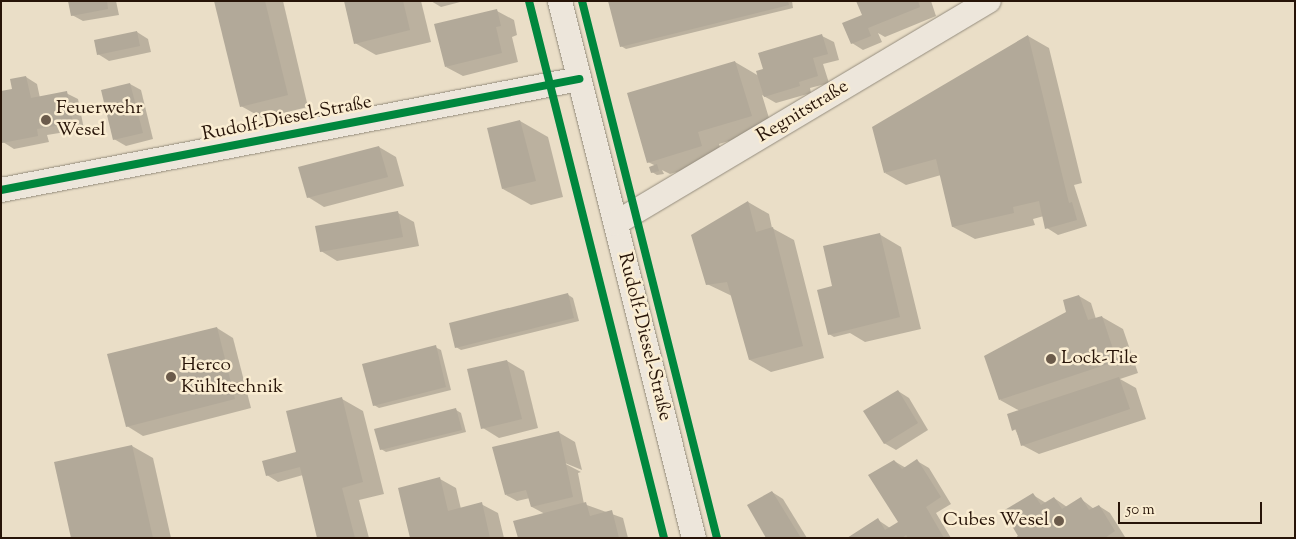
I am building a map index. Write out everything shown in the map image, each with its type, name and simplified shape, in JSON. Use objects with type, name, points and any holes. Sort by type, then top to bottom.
[{"type":"street","name":"Rudolf-Diesel-Straße","points":[[560,1],[694,538]]},
{"type":"street","name":"Regnitstraße","points":[[616,223],[989,1]]},
{"type":"street","name":"Rudolf-Diesel-Straße","points":[[1,190],[579,79]]},
{"type":"building","points":[[68,1],[107,1],[108,9],[71,16]]},
{"type":"building","points":[[214,1],[265,1],[288,95],[240,107]]},
{"type":"building","points":[[344,1],[403,1],[410,30],[354,44]]},
{"type":"building","points":[[608,1],[788,1],[789,5],[620,47]]},
{"type":"building","points":[[856,1],[918,1],[920,7],[868,28],[871,36],[851,44],[842,23],[862,15]]},
{"type":"building","points":[[497,9],[501,26],[496,27],[502,53],[445,67],[434,24]]},
{"type":"building","points":[[137,31],[140,46],[97,55],[94,40]]},
{"type":"building","points":[[822,34],[828,54],[813,58],[818,76],[799,82],[800,86],[764,97],[756,71],[763,69],[758,53]]},
{"type":"building","points":[[1028,35],[1069,203],[1072,202],[1077,220],[1045,229],[1039,201],[1013,207],[1014,213],[952,227],[936,159],[884,173],[872,127]]},
{"type":"building","points":[[735,61],[752,116],[698,132],[702,146],[647,163],[627,93]]},
{"type":"building","points":[[26,76],[31,98],[67,91],[73,123],[37,129],[38,136],[2,143],[1,91],[12,89],[10,79]]},
{"type":"building","points":[[130,83],[143,133],[113,140],[101,90]]},
{"type":"building","points":[[520,120],[536,181],[502,189],[487,128]]},
{"type":"building","points":[[379,146],[388,177],[307,198],[298,167]]},
{"type":"building","points":[[657,164],[659,171],[651,173],[649,167]]},
{"type":"building","points":[[748,201],[756,232],[773,227],[803,346],[749,360],[727,282],[706,285],[691,235]]},
{"type":"building","points":[[398,211],[403,237],[320,252],[315,226]]},
{"type":"building","points":[[880,233],[900,317],[828,335],[817,290],[832,286],[823,246]]},
{"type":"building","points":[[568,293],[574,318],[455,348],[449,323]]},
{"type":"building","name":"Lock-Tile","points":[[1079,295],[1088,320],[1102,316],[1117,361],[999,400],[984,356],[1066,312],[1063,300]]},
{"type":"building","name":"Herco Kühltechnik","points":[[217,327],[235,399],[126,427],[107,354]]},
{"type":"building","points":[[436,345],[446,387],[373,406],[362,364]]},
{"type":"building","points":[[507,360],[522,419],[481,429],[467,369]]},
{"type":"building","points":[[1119,377],[1130,409],[1021,446],[1016,429],[1012,431],[1007,414]]},
{"type":"building","points":[[898,390],[918,423],[884,444],[863,411]]},
{"type":"building","points":[[342,397],[363,482],[342,488],[355,538],[317,538],[300,467],[266,476],[262,461],[296,452],[286,411]]},
{"type":"building","points":[[456,408],[462,430],[380,450],[374,429]]},
{"type":"building","points":[[559,431],[573,497],[531,507],[526,490],[505,495],[492,447]]},
{"type":"building","points":[[132,445],[153,538],[71,538],[54,462]]},
{"type":"building","points":[[917,459],[941,497],[926,507],[944,538],[908,538],[906,535],[902,538],[847,538],[878,518],[885,530],[898,522],[868,475],[894,460],[902,469]]},
{"type":"building","points":[[440,477],[448,511],[482,502],[490,538],[410,538],[398,488]]},
{"type":"building","points":[[772,491],[801,538],[766,538],[747,505]]},
{"type":"building","name":"Cubes Wesel","points":[[1033,493],[1041,505],[1054,497],[1062,509],[1081,497],[1089,510],[1099,505],[1115,531],[1105,538],[1015,538],[1018,536],[1003,511]]},
{"type":"building","points":[[586,502],[590,516],[612,510],[619,538],[518,538],[513,521]]},
{"type":"cycle path","points":[[529,1],[664,538]]},
{"type":"cycle path","points":[[582,1],[717,538]]},
{"type":"cycle path","points":[[1,190],[579,79]]},
{"type":"place","name":"Feuerwehr Wesel","points":[[46,120]]},
{"type":"place","name":"Lock-Tile","points":[[1051,359]]},
{"type":"place","name":"Herco Kühltechnik","points":[[171,377]]},
{"type":"place","name":"Cubes Wesel","points":[[1059,521]]}]
